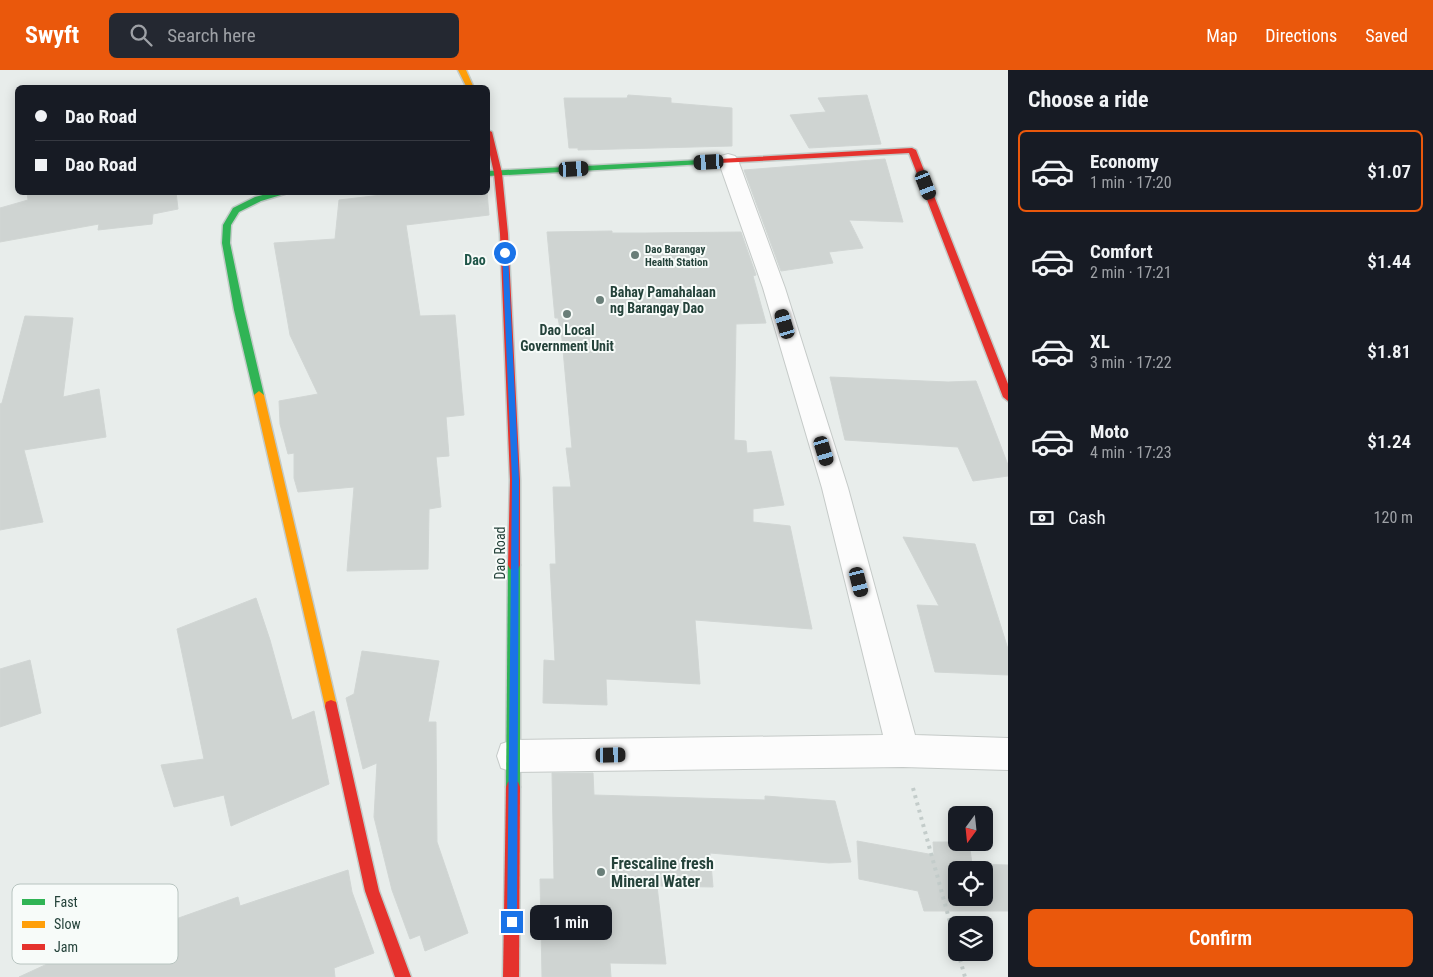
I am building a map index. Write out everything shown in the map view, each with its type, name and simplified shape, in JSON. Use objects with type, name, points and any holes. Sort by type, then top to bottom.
[{"type":"street","points":[[462,70],[470,85]]},
{"type":"street","name":"Dao Road","points":[[490,149],[504,234],[516,480],[512,977]]},
{"type":"street","points":[[493,174],[912,150],[1008,396]]},
{"type":"street","points":[[728,160],[774,288],[835,488],[903,751]]},
{"type":"street","points":[[275,195],[258,199],[236,210],[227,226],[226,243],[239,310],[283,493],[372,891],[403,977]]},
{"type":"street","points":[[514,756],[903,751],[1008,754]]},
{"type":"path","points":[[903,751],[948,916]]},
{"type":"path","points":[[961,961],[965,977]]},
{"type":"building","points":[[628,95],[671,98],[671,103],[732,108],[732,146],[578,150],[578,148],[569,148],[564,98],[627,98]]},
{"type":"building","points":[[867,95],[881,144],[809,148],[790,115],[826,112],[818,98]]},
{"type":"building","points":[[885,159],[903,222],[849,220],[863,248],[829,252],[833,263],[781,271],[744,170]]},
{"type":"building","points":[[27,195],[176,195],[178,209],[153,214],[152,224],[98,230],[99,224],[0,242],[0,208],[28,200]]},
{"type":"building","points":[[382,195],[487,195],[489,215],[406,225],[420,316],[455,315],[464,415],[446,417],[449,456],[436,457],[441,507],[429,509],[428,569],[347,571],[354,487],[298,492],[294,478],[294,453],[288,454],[280,424],[279,401],[318,394],[290,335],[274,243],[335,239],[339,200]]},
{"type":"building","points":[[612,231],[612,233],[741,232],[756,275],[753,276],[766,323],[736,324],[734,440],[746,441],[747,453],[771,451],[784,505],[753,509],[753,522],[790,526],[812,629],[695,620],[700,684],[606,679],[607,705],[543,703],[544,660],[555,661],[550,564],[556,564],[553,487],[571,487],[566,448],[572,448],[562,339],[558,318],[555,318],[547,232]]},
{"type":"building","points":[[25,316],[73,318],[63,397],[99,389],[106,437],[24,450],[43,522],[0,530],[0,404],[2,403]]},
{"type":"building","points":[[830,377],[948,382],[976,381],[1008,465],[1008,476],[973,481],[958,447],[845,440]]},
{"type":"building","points":[[903,537],[975,544],[1008,649],[1008,675],[935,672],[917,605],[939,606]]},
{"type":"building","points":[[256,598],[270,640],[292,720],[314,711],[329,784],[231,826],[224,795],[174,807],[161,765],[204,759],[177,629]]},
{"type":"building","points":[[362,651],[439,661],[428,722],[436,722],[437,842],[468,933],[425,951],[420,935],[410,939],[392,890],[374,817],[377,763],[363,769],[346,698],[354,694]]},
{"type":"building","points":[[30,660],[41,713],[0,727],[0,669]]},
{"type":"building","points":[[552,773],[593,773],[594,795],[765,800],[765,796],[835,801],[851,862],[829,863],[710,853],[713,887],[657,886],[666,964],[610,963],[611,977],[542,977],[540,879],[554,879]]},
{"type":"building","points":[[857,841],[934,855],[933,842],[948,842],[948,851],[970,851],[972,861],[948,861],[948,906],[993,906],[993,865],[1008,865],[1008,911],[924,911],[918,891],[859,879]]},
{"type":"building","points":[[348,870],[352,892],[374,953],[334,968],[335,977],[19,977],[47,964],[178,964],[178,918],[238,897],[240,906]]},
{"type":"traffic: fast","points":[[490,174],[719,161]]},
{"type":"traffic: fast","points":[[259,395],[239,310],[226,243],[227,225],[236,210],[258,199],[275,195]]},
{"type":"traffic: fast","points":[[513,787],[514,565]]},
{"type":"traffic: slow","points":[[462,70],[470,85]]},
{"type":"traffic: slow","points":[[259,395],[331,706]]},
{"type":"traffic: jam","points":[[490,140],[498,173],[504,234],[515,480],[514,565]]},
{"type":"traffic: jam","points":[[719,161],[912,150],[1008,397]]},
{"type":"traffic: jam","points":[[331,706],[372,891],[403,977]]},
{"type":"traffic: jam","points":[[511,977],[513,787]]},
{"type":"place","name":"Dao Barangay Health Station","points":[[635,255]]},
{"type":"place","name":"Bahay Pamahalaan ng Barangay Dao","points":[[600,300]]},
{"type":"place","name":"Dao Local Government Unit","points":[[567,314]]},
{"type":"place","name":"Frescaline fresh Mineral Water","points":[[601,872]]},
{"type":"district","name":"Dao","points":[[475,260]]},
{"type":"route","points":[[505,253],[516,480],[512,922]]}]
